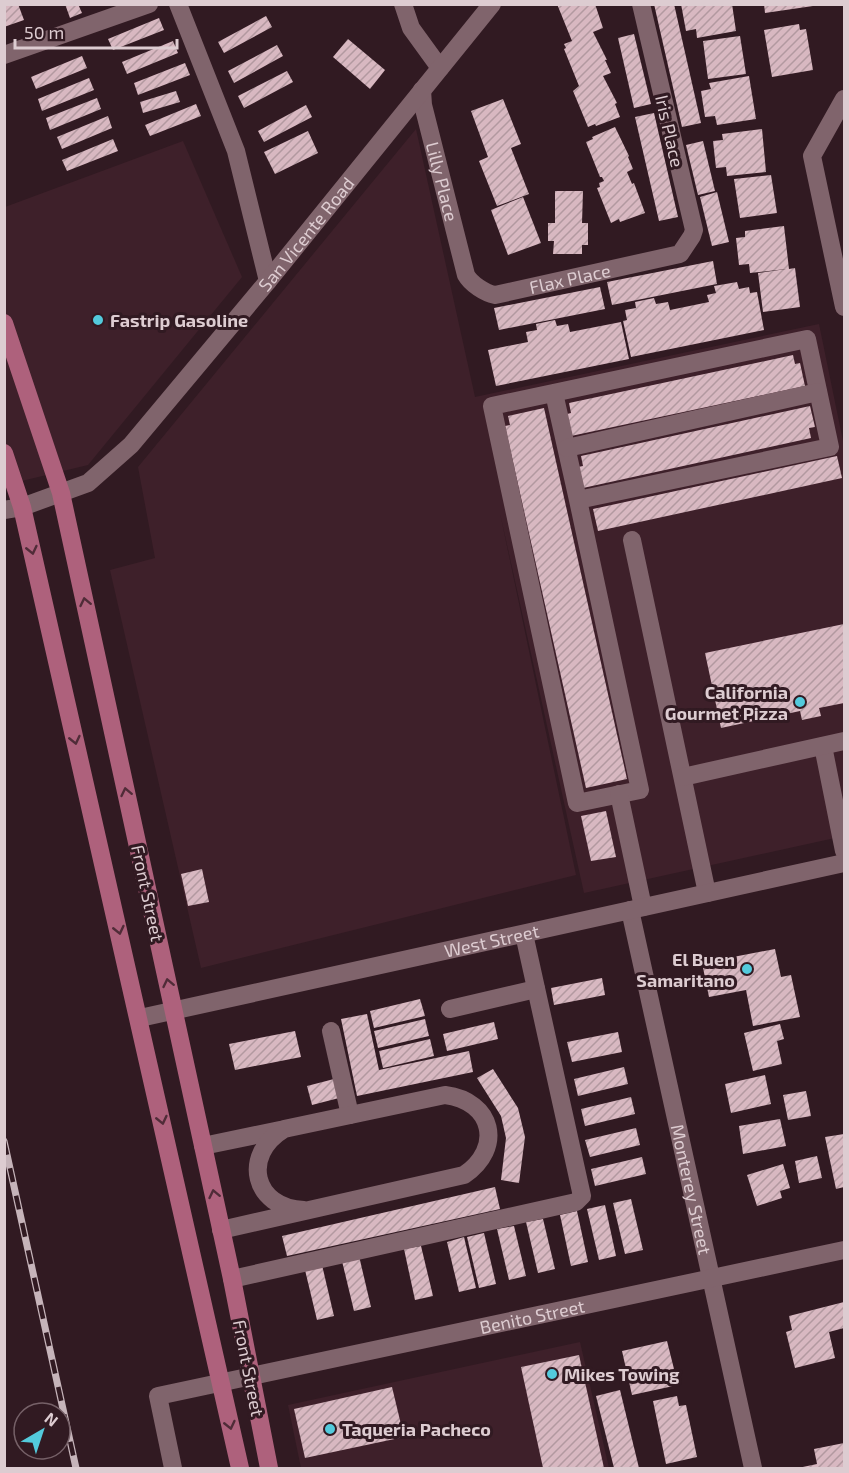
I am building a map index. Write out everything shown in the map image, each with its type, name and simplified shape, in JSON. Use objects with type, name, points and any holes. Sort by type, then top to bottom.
[{"type":"main road","name":"Front Street","points":[[4,323],[61,493],[222,1230],[270,1468]]},
{"type":"main road","name":"Front Street","points":[[4,453],[13,508],[140,1018],[240,1468]]},
{"type":"street","points":[[4,55],[149,4]]},
{"type":"street","points":[[178,4],[236,151],[268,281]]},
{"type":"street","points":[[403,4],[411,28],[440,68]]},
{"type":"street","name":"San Vicente Road","points":[[13,508],[88,483],[131,445],[268,281],[492,4]]},
{"type":"street","name":"Iris Place","points":[[641,4],[694,230],[680,254]]},
{"type":"street","name":"Lilly Place","points":[[422,90],[423,105],[466,275]]},
{"type":"street","points":[[844,99],[812,156],[844,307]]},
{"type":"street","name":"Flax Place","points":[[466,275],[469,280],[495,295],[680,254]]},
{"type":"street","points":[[554,393],[640,790],[578,803],[492,405],[807,339],[830,447],[578,500]]},
{"type":"street","points":[[567,448],[818,392]]},
{"type":"street","points":[[632,540],[707,893]]},
{"type":"street","points":[[683,777],[844,741]]},
{"type":"street","points":[[823,746],[844,851]]},
{"type":"street","name":"Monterey Street","points":[[619,794],[637,909],[753,1468]]},
{"type":"street","name":"West Street","points":[[140,1018],[844,863]]},
{"type":"street","points":[[232,1279],[576,1202],[582,1196],[524,934]]},
{"type":"street","points":[[450,1009],[536,988]]},
{"type":"street","points":[[331,1031],[350,1115]]},
{"type":"street","points":[[203,1146],[445,1095],[459,1097],[472,1104],[482,1114],[487,1128],[488,1142],[484,1156],[476,1167],[464,1175],[222,1230]]},
{"type":"street","points":[[284,1129],[264,1146],[257,1171],[261,1185],[278,1205],[290,1210],[304,1210]]},
{"type":"street","name":"Benito Street","points":[[173,1468],[158,1396],[844,1250]]},
{"type":"shaded area","points":[[416,129],[475,397],[819,324],[844,446],[844,836],[584,893],[500,513],[576,875],[201,968],[110,570],[155,558],[138,467]]},
{"type":"shaded area","points":[[183,141],[242,277],[88,465],[5,485],[5,207]]},
{"type":"shaded area","points":[[580,1342],[609,1468],[301,1468],[288,1405]]},
{"type":"building","points":[[4,4],[18,4],[24,20],[4,27]]},
{"type":"building","points":[[65,4],[78,4],[82,13],[70,18]]},
{"type":"building","points":[[557,4],[595,4],[603,28],[593,32],[607,60],[605,60],[611,73],[603,76],[617,103],[615,104],[620,117],[588,127],[573,91],[579,86],[564,49],[566,48],[564,44],[572,41]]},
{"type":"building","points":[[654,4],[674,4],[701,123],[682,127]]},
{"type":"building","points":[[681,4],[732,4],[736,31],[697,38],[696,29],[686,31]]},
{"type":"building","points":[[764,4],[813,4],[813,6],[765,13]]},
{"type":"building","points":[[266,16],[272,27],[224,53],[218,42]]},
{"type":"building","points":[[159,18],[164,30],[113,50],[108,39]]},
{"type":"building","points":[[799,24],[800,30],[806,29],[813,70],[772,77],[764,30]]},
{"type":"building","points":[[634,34],[651,104],[634,108],[618,38]]},
{"type":"building","points":[[740,36],[746,74],[708,79],[703,41]]},
{"type":"building","points":[[348,39],[385,70],[370,89],[333,57]]},
{"type":"building","points":[[173,41],[178,53],[127,74],[122,62]]},
{"type":"building","points":[[277,45],[283,56],[234,83],[228,71]]},
{"type":"building","points":[[82,56],[87,68],[36,89],[31,77]]},
{"type":"building","points":[[185,63],[190,75],[138,95],[134,83]]},
{"type":"building","points":[[287,71],[293,82],[244,108],[238,96]]},
{"type":"building","points":[[749,76],[756,119],[717,125],[715,116],[705,117],[701,91],[711,89],[709,83]]},
{"type":"building","points":[[89,78],[94,90],[42,111],[38,99]]},
{"type":"building","points":[[176,91],[180,102],[143,113],[140,102]]},
{"type":"building","points":[[97,98],[101,109],[50,130],[46,118]]},
{"type":"building","points":[[503,99],[521,144],[511,148],[529,194],[497,206],[479,161],[488,157],[471,111]]},
{"type":"building","points":[[196,104],[201,116],[150,136],[145,125]]},
{"type":"building","points":[[306,105],[312,117],[264,142],[258,131]]},
{"type":"building","points":[[654,113],[678,217],[659,221],[635,117]]},
{"type":"building","points":[[108,116],[112,128],[62,149],[57,137]]},
{"type":"building","points":[[615,127],[629,156],[633,169],[627,172],[632,184],[634,183],[645,213],[611,223],[597,188],[600,187],[599,183],[604,181],[600,177],[586,142]]},
{"type":"building","points":[[762,129],[766,172],[727,176],[726,167],[716,168],[713,141],[723,140],[722,134]]},
{"type":"building","points":[[308,131],[318,153],[275,174],[264,152]]},
{"type":"building","points":[[113,139],[118,151],[67,171],[62,160]]},
{"type":"building","points":[[703,141],[715,191],[698,195],[686,145]]},
{"type":"building","points":[[771,175],[777,213],[740,218],[734,179]]},
{"type":"building","points":[[555,191],[583,191],[582,223],[588,223],[588,245],[582,245],[582,254],[553,254],[554,241],[548,241],[548,223],[555,223]]},
{"type":"building","points":[[717,192],[729,242],[712,246],[700,197]]},
{"type":"building","points":[[523,197],[541,243],[508,255],[491,210]]},
{"type":"building","points":[[784,226],[789,269],[795,268],[800,307],[763,312],[758,273],[786,269],[750,273],[749,264],[739,265],[736,238],[745,237],[745,231]]},
{"type":"building","points":[[713,261],[717,284],[612,305],[607,282]]},
{"type":"building","points":[[737,282],[739,289],[749,287],[750,293],[757,292],[764,330],[631,357],[623,321],[627,320],[625,310],[636,308],[635,302],[654,298],[656,304],[668,302],[670,310],[709,302],[707,295],[716,293],[714,286]]},
{"type":"building","points":[[600,287],[605,309],[499,330],[494,308]]},
{"type":"building","points":[[555,320],[557,326],[568,324],[570,332],[621,322],[629,359],[496,386],[488,350],[528,342],[526,332],[537,330],[536,324]]},
{"type":"building","points":[[793,355],[795,364],[800,363],[805,386],[571,436],[567,414],[571,413],[569,403]]},
{"type":"building","points":[[810,406],[815,427],[809,428],[811,438],[583,488],[578,467],[583,466],[581,456]]},
{"type":"building","points":[[544,408],[627,779],[586,788],[505,426],[510,425],[508,416]]},
{"type":"building","points":[[837,456],[842,478],[598,531],[593,509]]},
{"type":"building","points":[[844,624],[844,703],[819,708],[821,716],[802,720],[800,711],[721,728],[705,653]]},
{"type":"building","points":[[606,811],[616,857],[591,861],[581,816]]},
{"type":"building","points":[[202,869],[209,902],[188,906],[181,874]]},
{"type":"building","points":[[775,949],[781,977],[791,975],[800,1017],[753,1026],[746,990],[709,997],[702,963]]},
{"type":"building","points":[[602,978],[605,995],[554,1005],[551,988]]},
{"type":"building","points":[[420,999],[425,1016],[374,1028],[370,1011]]},
{"type":"building","points":[[367,1014],[379,1070],[469,1051],[473,1072],[357,1096],[341,1019]]},
{"type":"building","points":[[425,1019],[429,1036],[378,1048],[374,1031]]},
{"type":"building","points":[[494,1022],[498,1039],[447,1051],[443,1034]]},
{"type":"building","points":[[780,1024],[784,1039],[777,1041],[782,1064],[753,1071],[744,1033]]},
{"type":"building","points":[[295,1031],[301,1057],[235,1070],[229,1044]]},
{"type":"building","points":[[618,1032],[622,1052],[572,1062],[567,1042]]},
{"type":"building","points":[[430,1039],[434,1056],[383,1068],[379,1051]]},
{"type":"building","points":[[624,1067],[628,1084],[578,1096],[574,1079]]},
{"type":"building","points":[[493,1069],[518,1108],[525,1137],[519,1183],[501,1180],[506,1138],[501,1116],[477,1078]]},
{"type":"building","points":[[765,1075],[771,1104],[731,1113],[725,1084]]},
{"type":"building","points":[[334,1079],[339,1098],[312,1105],[307,1086]]},
{"type":"building","points":[[806,1091],[811,1116],[788,1120],[783,1095]]},
{"type":"building","points":[[631,1097],[635,1114],[585,1126],[581,1109]]},
{"type":"building","points":[[780,1119],[786,1146],[743,1154],[739,1126]]},
{"type":"building","points":[[636,1128],[640,1145],[590,1157],[585,1140]]},
{"type":"building","points":[[844,1134],[844,1187],[836,1189],[825,1137]]},
{"type":"building","points":[[817,1156],[822,1178],[799,1183],[795,1161]]},
{"type":"building","points":[[642,1157],[646,1174],[595,1186],[591,1169]]},
{"type":"building","points":[[783,1164],[790,1188],[780,1191],[782,1198],[757,1206],[747,1175]]},
{"type":"building","points":[[495,1187],[500,1209],[287,1256],[282,1236]]},
{"type":"building","points":[[631,1199],[643,1250],[625,1254],[613,1203]]},
{"type":"building","points":[[605,1205],[616,1256],[599,1260],[587,1209]]},
{"type":"building","points":[[577,1211],[588,1262],[571,1266],[560,1215]]},
{"type":"building","points":[[543,1219],[555,1269],[538,1273],[526,1222]]},
{"type":"building","points":[[514,1226],[526,1276],[509,1280],[497,1229]]},
{"type":"building","points":[[484,1233],[496,1284],[479,1288],[467,1237]]},
{"type":"building","points":[[464,1237],[476,1288],[459,1292],[447,1242]]},
{"type":"building","points":[[421,1246],[433,1296],[415,1300],[404,1249]]},
{"type":"building","points":[[359,1256],[371,1307],[354,1311],[342,1261]]},
{"type":"building","points":[[322,1265],[334,1316],[317,1320],[305,1270]]},
{"type":"building","points":[[844,1302],[844,1328],[829,1332],[835,1358],[795,1368],[786,1332],[792,1330],[789,1316]]},
{"type":"building","points":[[667,1341],[678,1385],[632,1395],[622,1351]]},
{"type":"building","points":[[579,1355],[604,1468],[543,1468],[521,1367]]},
{"type":"building","points":[[392,1387],[404,1437],[305,1458],[294,1409]]},
{"type":"building","points":[[620,1390],[639,1468],[614,1468],[596,1396]]},
{"type":"building","points":[[677,1396],[679,1406],[686,1405],[697,1457],[666,1464],[653,1401]]},
{"type":"building","points":[[844,1443],[844,1468],[798,1468],[817,1464],[814,1449]]},
{"type":"railway","points":[[4,1141],[76,1468]]},
{"type":"place","name":"Fastrip Gasoline","points":[[98,320]]},
{"type":"place","name":"California Gourmet Pizza","points":[[800,702]]},
{"type":"place","name":"El Buen Samaritano","points":[[747,969]]},
{"type":"place","name":"Mikes Towing","points":[[552,1374]]},
{"type":"place","name":"Taqueria Pacheco","points":[[330,1429]]}]
